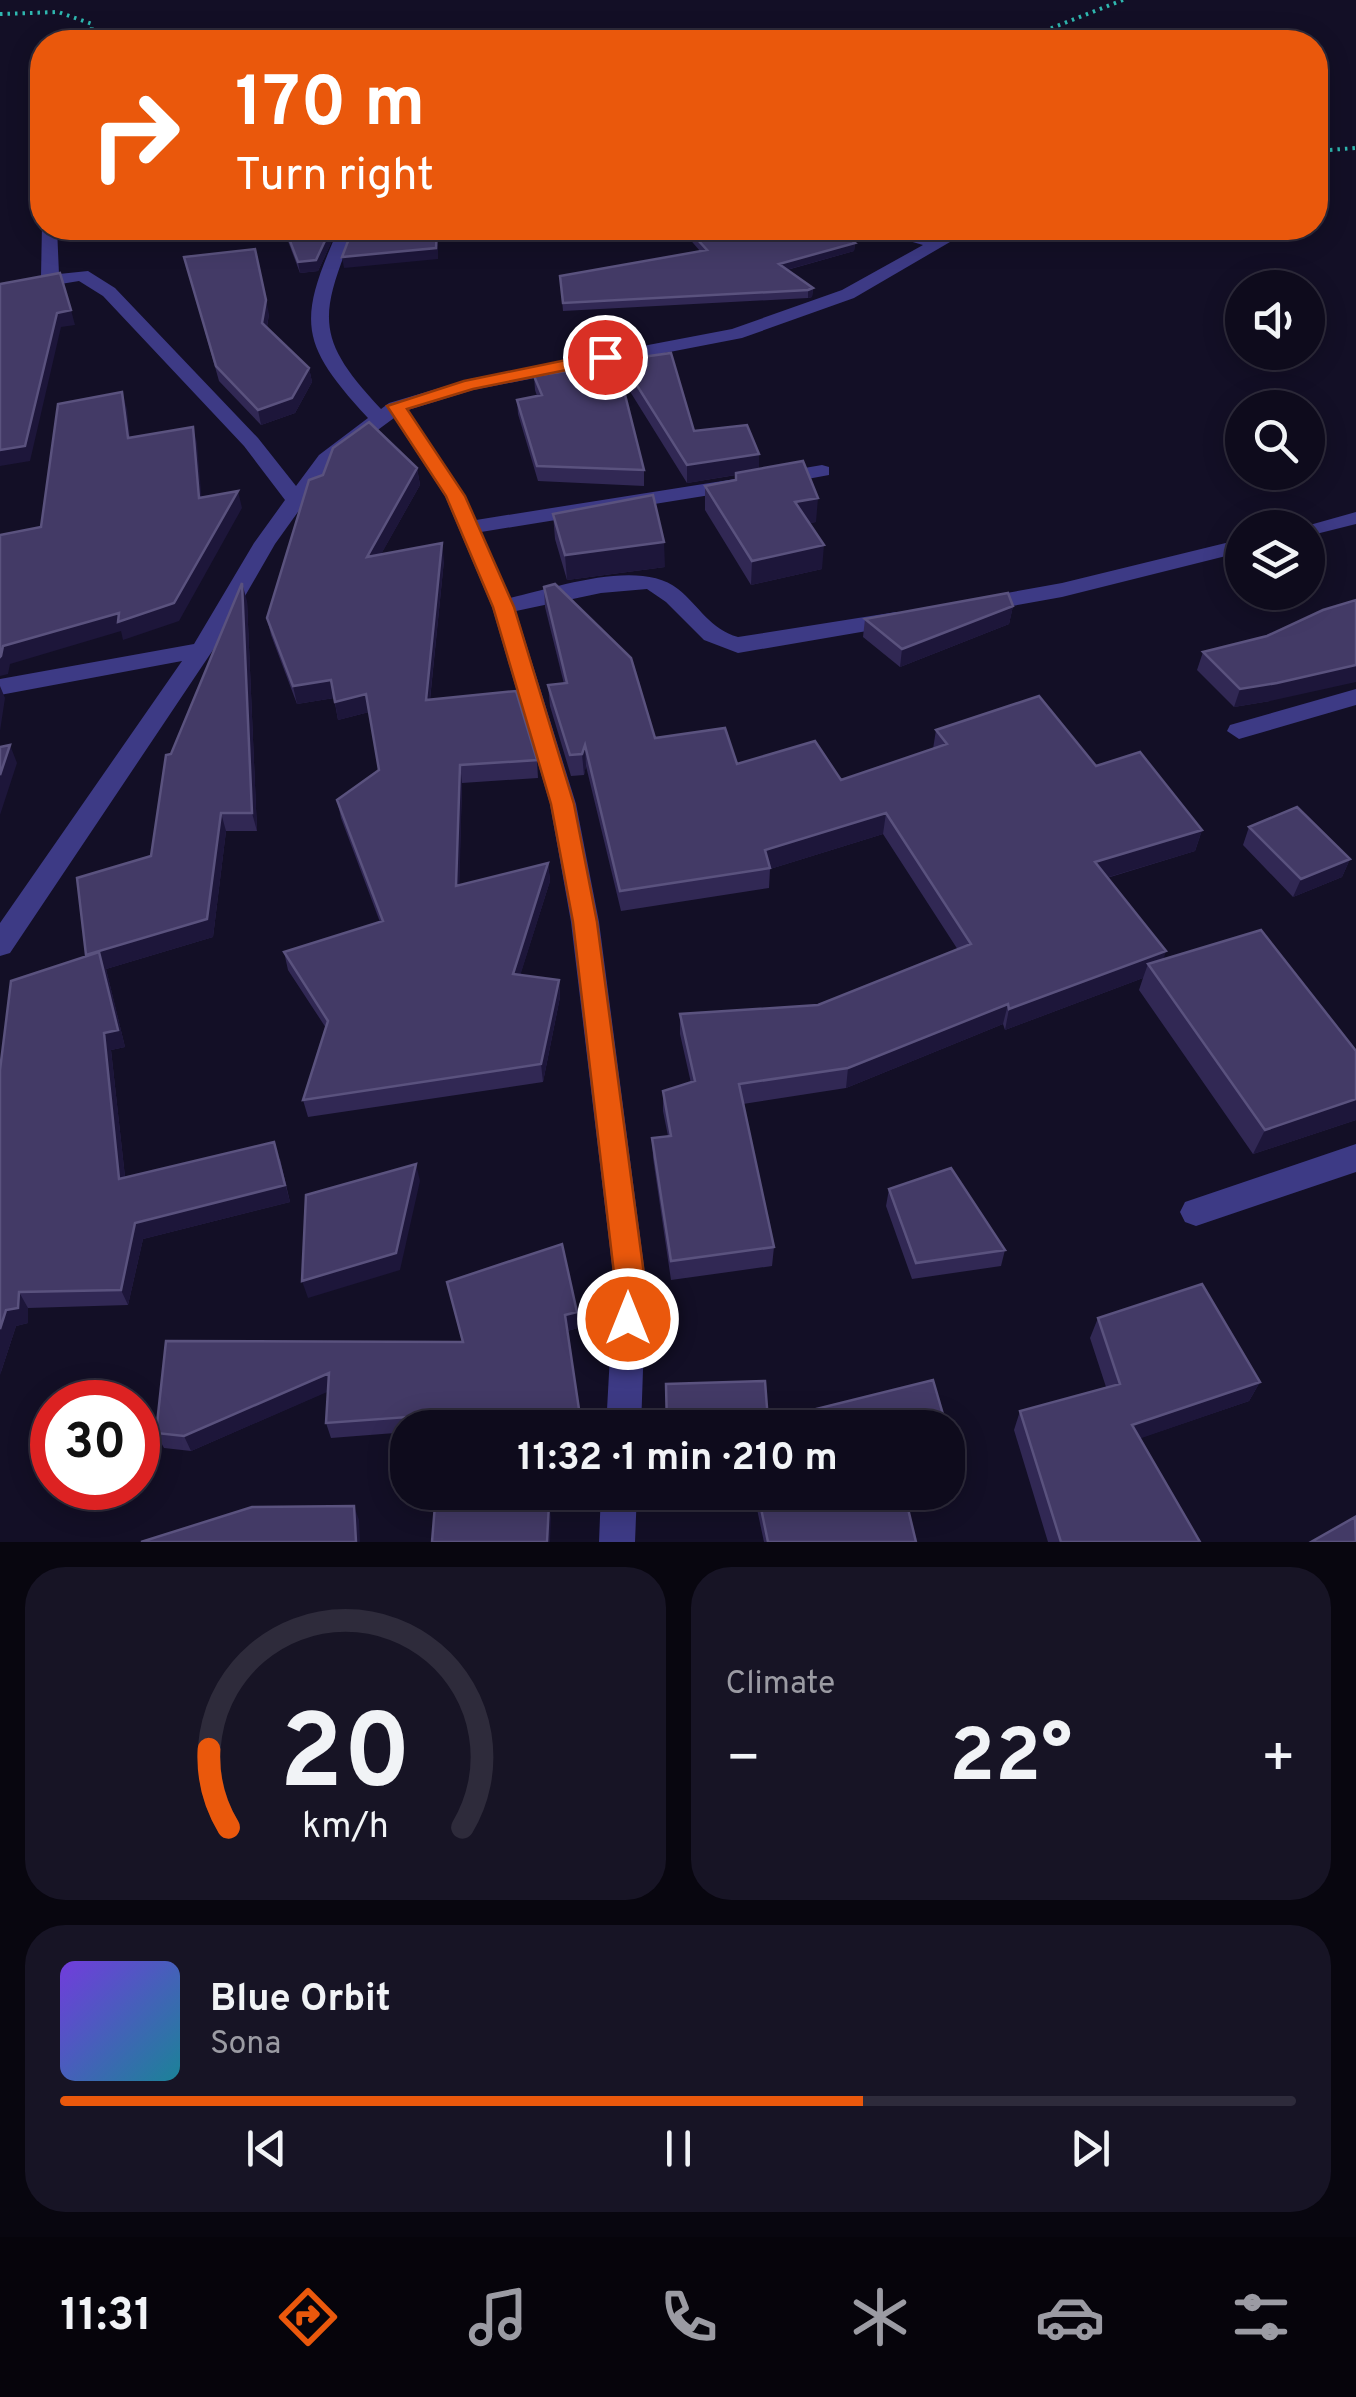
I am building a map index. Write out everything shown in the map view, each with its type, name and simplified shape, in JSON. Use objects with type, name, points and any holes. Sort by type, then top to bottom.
[{"type":"street","points":[[49,240],[50,278]]},
{"type":"street","points":[[343,240],[331,267],[320,324],[328,358],[388,413],[455,496],[504,607],[563,804],[585,922],[630,1282],[624,1410]]},
{"type":"street","points":[[923,240],[936,244]]},
{"type":"street","points":[[0,945],[201,650],[265,543],[296,500],[326,460],[388,413],[470,385],[736,334],[848,294],[944,240]]},
{"type":"street","points":[[0,290],[82,275],[109,292],[251,442],[296,500]]},
{"type":"street","points":[[469,528],[822,471]]},
{"type":"street","points":[[1325,526],[1356,518]]},
{"type":"street","points":[[964,607],[1062,590],[1225,550]]},
{"type":"street","points":[[504,607],[619,584],[650,582],[668,594],[719,644],[738,646],[926,614]]},
{"type":"street","points":[[0,687],[201,650]]},
{"type":"street","points":[[1239,731],[1356,697]]},
{"type":"street","points":[[1196,1212],[1356,1158]]},
{"type":"street","points":[[617,1542],[618,1510]]},
{"type":"path","points":[[1047,30],[1123,0]]},
{"type":"path","points":[[0,14],[58,12],[92,24],[92,30]]},
{"type":"path","points":[[1328,150],[1356,148]]},
{"type":"building","points":[[290,240],[325,240],[316,260],[298,262]]},
{"type":"building","points":[[348,240],[436,240],[436,248],[342,257]]},
{"type":"building","points":[[698,240],[855,243],[779,264],[813,288],[808,290],[563,303],[560,276],[707,250]]},
{"type":"building","points":[[255,249],[266,300],[262,323],[309,368],[292,398],[258,410],[216,366],[184,257]]},
{"type":"building","points":[[60,273],[71,310],[57,313],[25,446],[0,450],[0,284]]},
{"type":"building","points":[[671,353],[694,431],[747,425],[759,454],[687,465],[621,360]]},
{"type":"building","points":[[617,363],[644,470],[537,466],[517,400],[542,395],[534,376]]},
{"type":"building","points":[[122,392],[128,438],[193,427],[199,498],[238,491],[174,603],[118,622],[119,613],[3,646],[0,657],[0,535],[41,527],[58,404]]},
{"type":"building","points":[[369,422],[417,468],[367,557],[442,543],[426,700],[516,691],[537,760],[460,765],[456,886],[548,863],[513,974],[559,980],[541,1064],[303,1100],[328,1021],[284,952],[383,921],[337,800],[379,770],[366,694],[335,702],[331,680],[293,686],[267,618],[309,480],[323,475],[333,448]]},
{"type":"building","points":[[803,461],[818,498],[795,502],[824,545],[752,561],[705,486],[736,480],[736,473]]},
{"type":"building","points":[[653,495],[664,542],[565,555],[553,514]]},
{"type":"building","points":[[242,583],[252,813],[221,813],[207,919],[86,955],[77,878],[151,856],[166,755],[171,754]]},
{"type":"building","points":[[555,584],[631,658],[655,738],[725,728],[737,764],[815,741],[841,780],[947,744],[936,730],[1039,696],[1096,766],[1140,752],[1202,830],[1095,862],[1166,951],[1009,1009],[1008,1004],[848,1068],[739,1084],[774,1247],[671,1261],[652,1138],[671,1136],[663,1091],[695,1081],[680,1014],[818,1005],[971,944],[886,813],[765,850],[770,868],[620,891],[585,745],[582,754],[570,755],[548,685],[567,683],[544,587]]},
{"type":"building","points":[[1008,593],[1013,606],[902,649],[865,619]]},
{"type":"building","points":[[1356,600],[1356,665],[1240,689],[1203,652],[1267,636]]},
{"type":"building","points":[[10,745],[0,775],[0,747]]},
{"type":"building","points":[[1297,807],[1350,859],[1301,879],[1249,827]]},
{"type":"building","points":[[1261,930],[1356,1051],[1356,1099],[1265,1130],[1148,964]]},
{"type":"building","points":[[99,952],[118,1030],[104,1033],[119,1179],[274,1142],[285,1185],[135,1223],[121,1290],[19,1292],[18,1308],[6,1310],[0,1329],[0,1070],[11,981]]},
{"type":"building","points":[[416,1164],[396,1253],[302,1281],[306,1195]]},
{"type":"building","points":[[951,1168],[1005,1250],[916,1263],[889,1189]]},
{"type":"building","points":[[562,1244],[577,1312],[565,1315],[579,1410],[390,1410],[390,1418],[326,1423],[329,1373],[184,1436],[160,1433],[166,1341],[463,1342],[447,1282]]},
{"type":"building","points":[[1202,1284],[1260,1382],[1132,1425],[1200,1542],[1061,1542],[1020,1411],[1120,1384],[1098,1318]]},
{"type":"building","points":[[933,1380],[942,1410],[812,1410]]},
{"type":"building","points":[[765,1381],[767,1410],[667,1410],[666,1384]]},
{"type":"building","points":[[354,1506],[356,1542],[141,1542],[252,1507]]},
{"type":"building","points":[[435,1510],[549,1510],[547,1542],[432,1542]]},
{"type":"building","points":[[761,1510],[908,1510],[916,1542],[768,1542]]},
{"type":"building","points":[[1355,1517],[1356,1542],[1311,1542]]},
{"type":"route","points":[[605,357],[470,385],[396,406],[455,496],[504,607],[563,804],[585,922],[630,1282],[628,1319]]}]
